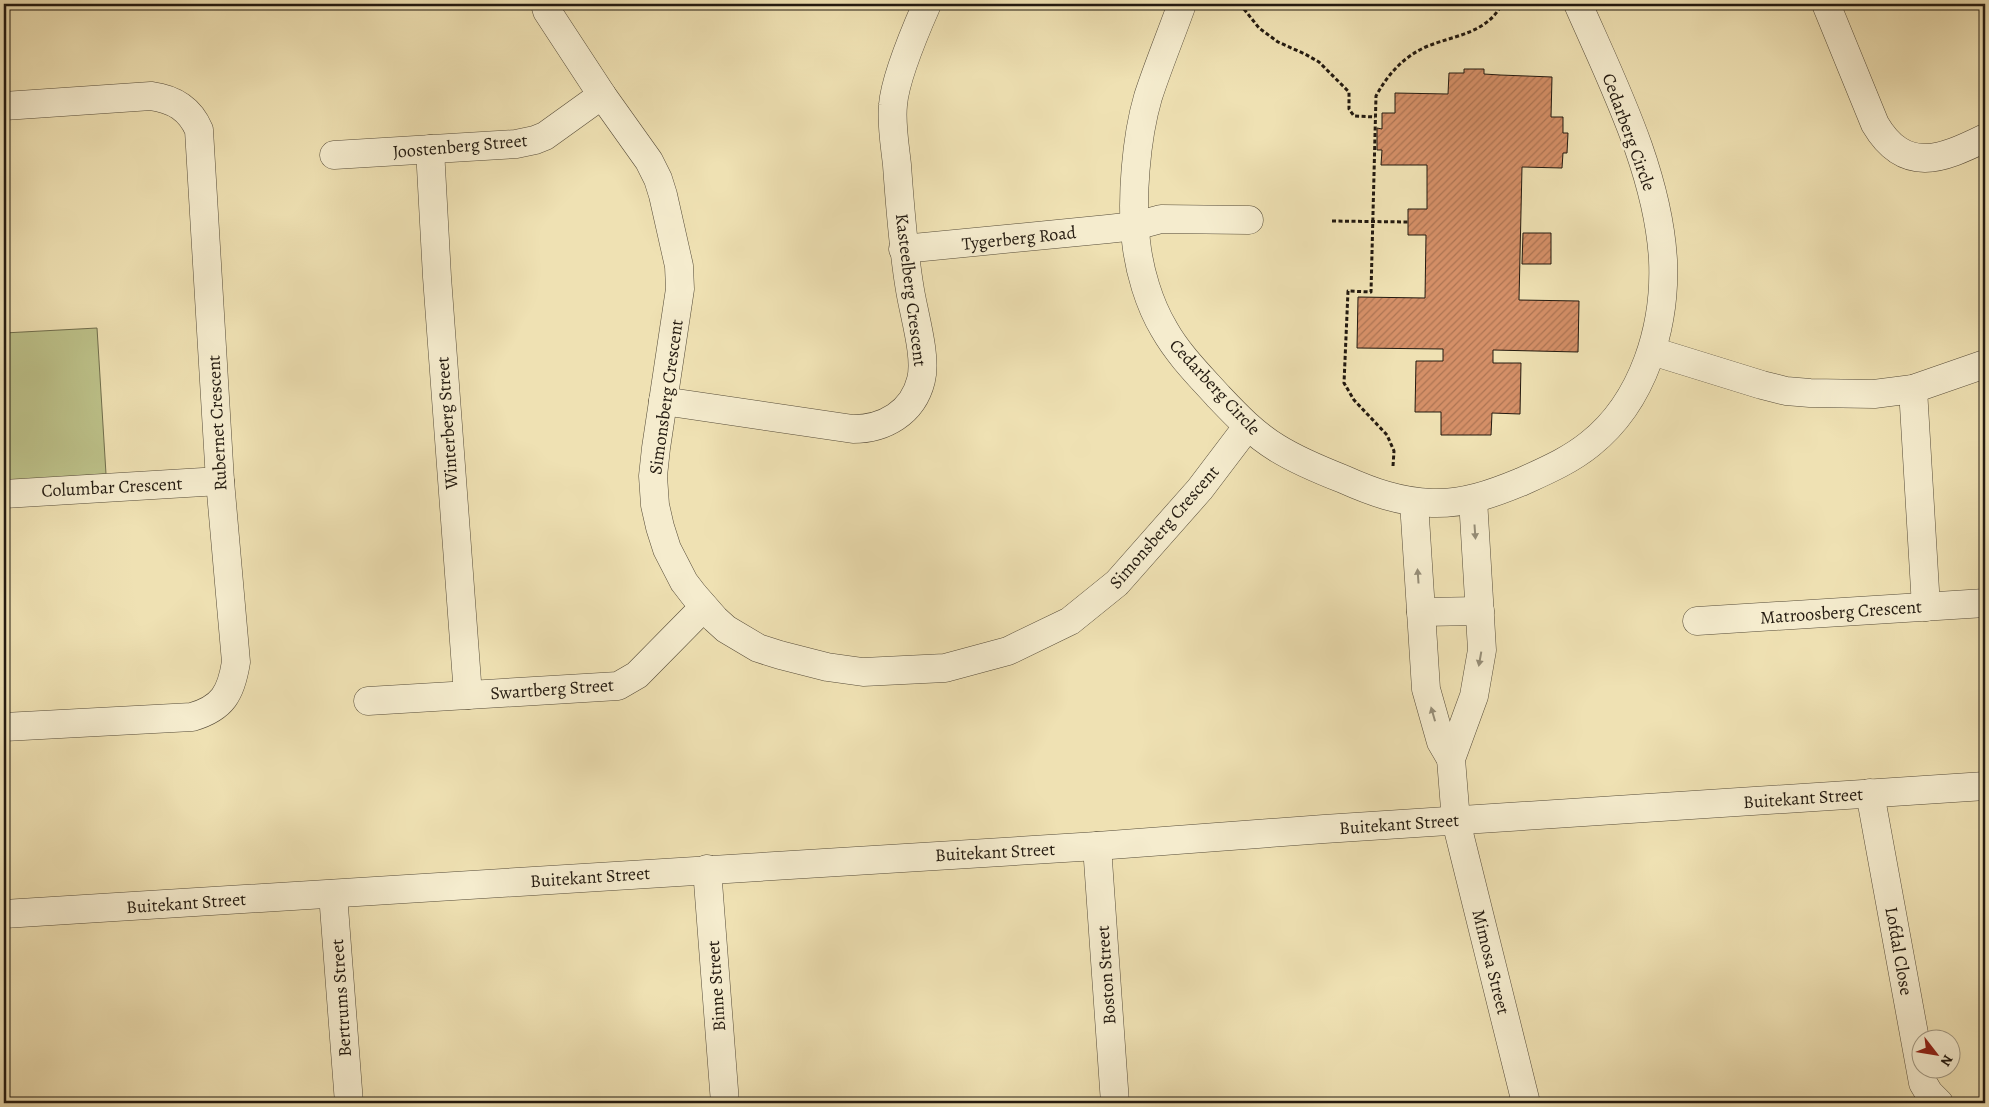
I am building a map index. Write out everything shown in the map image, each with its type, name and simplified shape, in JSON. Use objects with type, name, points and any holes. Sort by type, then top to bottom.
[{"type":"street","name":"Simonsberg Crescent","points":[[545,4],[602,95],[649,161],[663,195],[679,266],[679,296],[653,476],[658,520],[667,549],[684,582],[704,607],[726,629],[758,648],[780,656],[839,670],[863,672],[945,668],[1008,651],[1070,621],[1117,583],[1200,489],[1247,427]]},
{"type":"street","name":"Cedarberg Circle","points":[[1182,4],[1147,101],[1140,136],[1133,200],[1136,244],[1145,282],[1163,329],[1188,364],[1247,427],[1296,459],[1368,490],[1403,499],[1453,502],[1473,499],[1496,492],[1550,470],[1593,442],[1606,430],[1632,394],[1652,351],[1660,319],[1663,285],[1660,232],[1640,153],[1625,111],[1578,4]]},
{"type":"street","points":[[1826,4],[1875,124],[1881,135],[1890,144],[1901,152],[1913,156],[1940,158],[1985,138]]},
{"type":"street","name":"Kasteelberg Crescent","points":[[663,401],[853,429],[879,426],[903,413],[912,402],[920,384],[923,368],[904,249],[893,104],[918,7]]},
{"type":"street","name":"Joostenberg Street","points":[[334,155],[516,144],[535,140],[545,136],[602,95]]},
{"type":"street","name":"Rubernet Crescent","points":[[4,106],[151,96],[165,98],[178,104],[195,121],[199,130],[220,481],[236,662],[233,682],[223,700],[209,712],[192,717],[4,728]]},
{"type":"street","name":"Winterberg Street","points":[[430,149],[441,336],[468,696]]},
{"type":"street","name":"Tygerberg Road","points":[[904,249],[1135,226],[1161,219],[1249,220]]},
{"type":"street","points":[[1652,351],[1786,391],[1810,393],[1874,394],[1913,389],[1985,364]]},
{"type":"street","points":[[1913,389],[1926,607]]},
{"type":"street","name":"Columbar Crescent","points":[[4,494],[220,481]]},
{"type":"street","points":[[1403,499],[1421,612],[1426,689],[1441,742],[1451,759]]},
{"type":"street","points":[[1451,759],[1474,696],[1482,650],[1473,499]]},
{"type":"street","name":"Matroosberg Crescent","points":[[1698,621],[1985,603]]},
{"type":"street","name":"Swartberg Street","points":[[368,701],[618,686],[636,675],[704,607]]},
{"type":"street","points":[[1421,612],[1480,611]]},
{"type":"street","name":"Mimosa Street","points":[[1451,759],[1456,820],[1526,1103]]},
{"type":"street","name":"Buitekant Street","points":[[4,914],[1097,846],[1456,820],[1985,786]]},
{"type":"street","name":"Lofdal Close","points":[[1870,793],[1923,1083],[1929,1093],[1939,1103]]},
{"type":"street","name":"Boston Street","points":[[1097,846],[1115,1103]]},
{"type":"street","name":"Binne Street","points":[[708,869],[725,1103]]},
{"type":"street","name":"Bertrums Street","points":[[333,894],[348,1103]]},
{"type":"path","points":[[1240,4],[1259,28],[1278,42],[1319,62],[1349,92],[1349,109],[1354,116],[1375,117]]},
{"type":"path","points":[[1403,499],[1394,450],[1387,435],[1354,400],[1344,383],[1348,291],[1371,292],[1376,96],[1386,78],[1401,63],[1427,46],[1475,31],[1484,26],[1493,19],[1502,4]]},
{"type":"path","points":[[1332,221],[1408,222]]},
{"type":"green space","points":[[97,328],[106,474],[4,481],[4,333]]},
{"type":"building","points":[[1326,4],[1440,4],[1440,6]]},
{"type":"building","points":[[1464,69],[1484,69],[1484,74],[1552,77],[1551,117],[1563,117],[1563,133],[1568,133],[1567,153],[1563,153],[1562,168],[1522,167],[1519,300],[1579,301],[1578,352],[1493,350],[1493,363],[1521,363],[1520,414],[1492,413],[1491,435],[1441,435],[1441,412],[1415,412],[1416,361],[1443,361],[1443,349],[1357,348],[1358,297],[1425,298],[1426,235],[1408,235],[1408,209],[1427,209],[1427,165],[1381,165],[1382,150],[1377,150],[1377,128],[1382,129],[1382,113],[1395,113],[1395,93],[1448,94],[1449,73],[1464,73]]},
{"type":"building","points":[[1523,233],[1551,233],[1551,264],[1522,264]]}]
